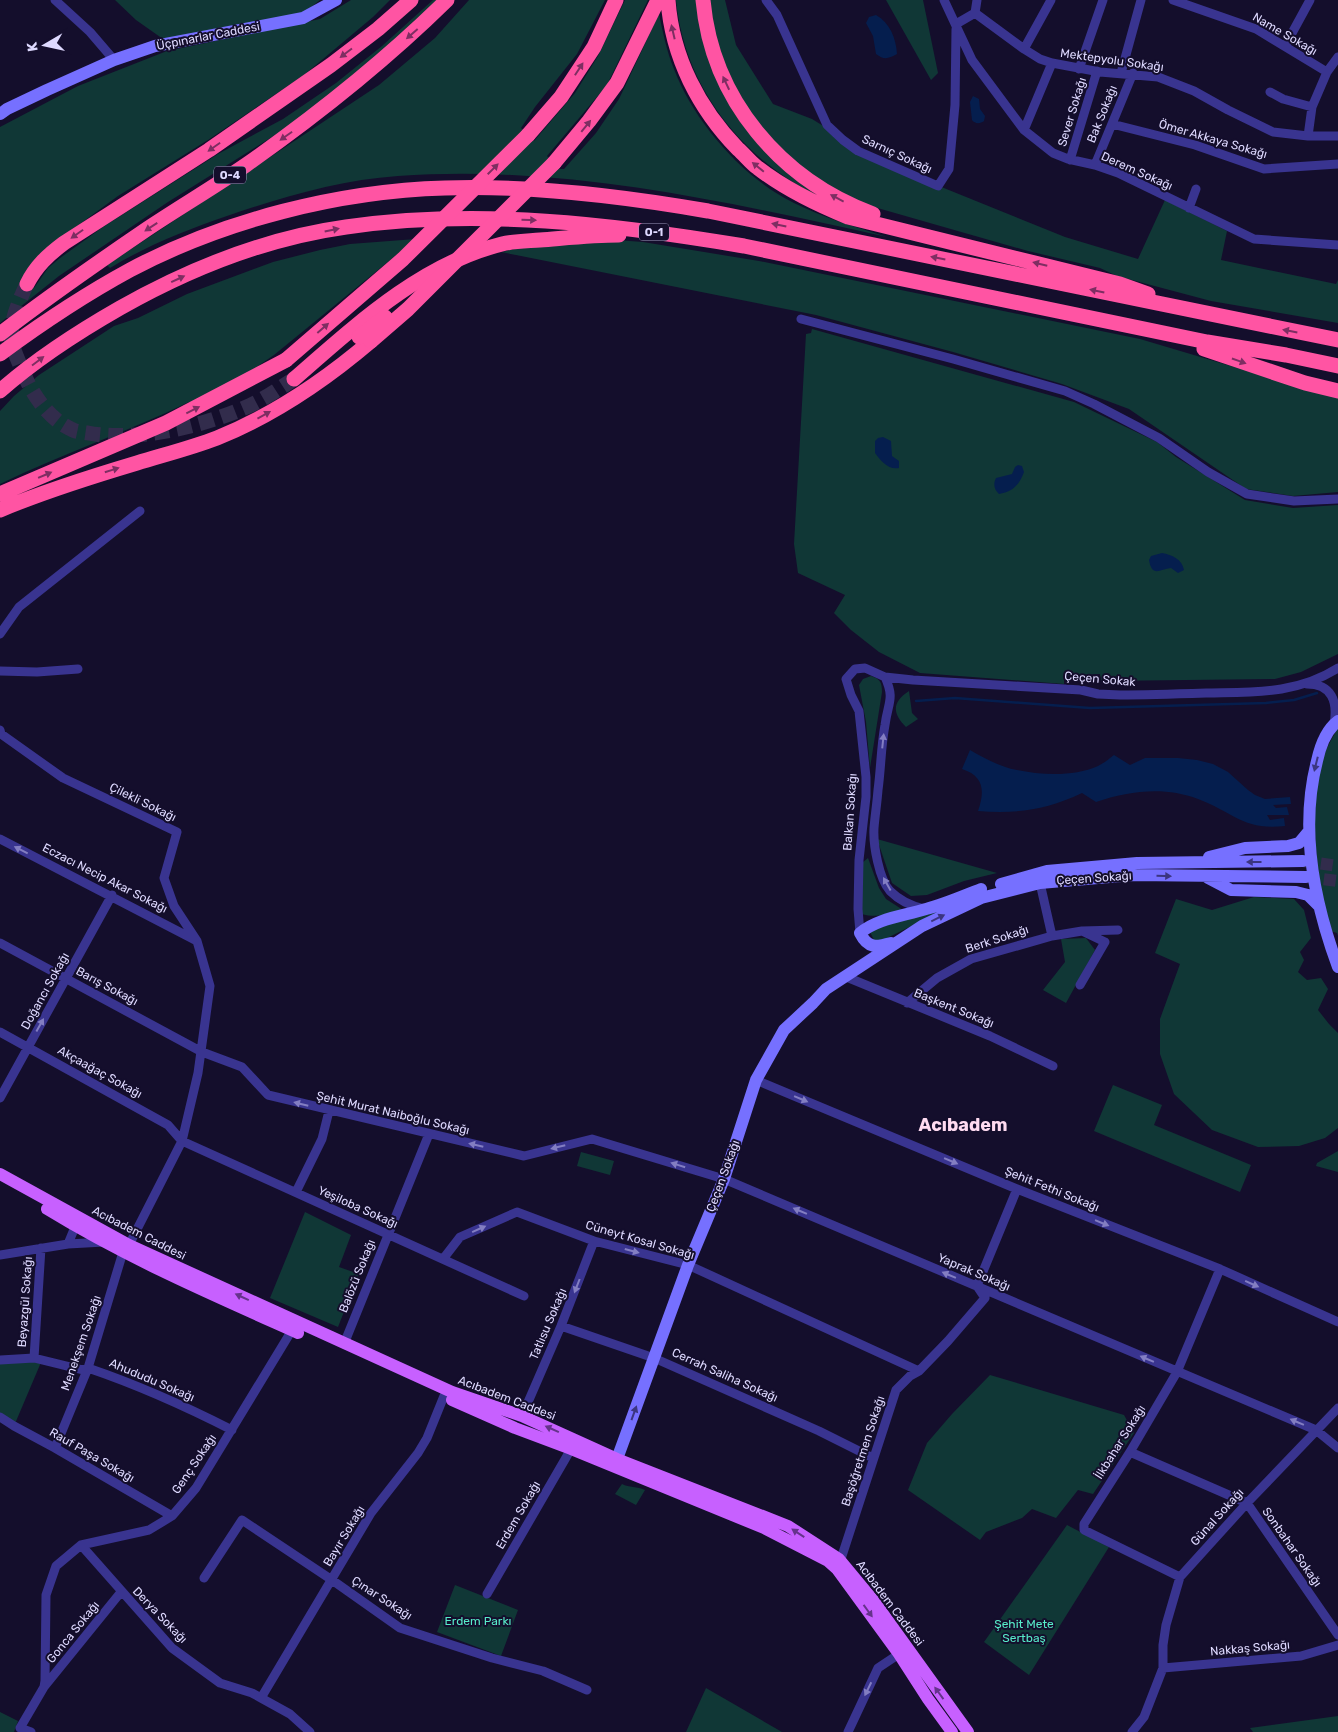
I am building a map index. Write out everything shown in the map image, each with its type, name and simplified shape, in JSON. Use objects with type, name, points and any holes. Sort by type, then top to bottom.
[{"type":"highway","points":[[27,284],[34,270],[45,258],[64,243],[225,139],[331,65],[378,30],[411,0]]},
{"type":"highway","name":"O-4","points":[[0,334],[44,300],[148,228],[244,166],[297,128],[360,79],[447,0]]},
{"type":"highway","points":[[0,494],[166,423],[286,360],[403,259],[528,135],[561,96],[594,47],[616,0]]},
{"type":"highway","points":[[658,0],[617,83],[589,121],[554,163],[464,254],[408,309],[365,339],[294,379],[351,329],[401,290],[451,264],[478,251],[503,243],[584,236],[667,233]]},
{"type":"highway","points":[[668,0],[673,33],[682,62],[693,89],[710,117],[756,167],[796,193],[848,217],[1120,284],[1204,313]]},
{"type":"highway","points":[[703,0],[707,28],[726,84],[756,132],[780,157],[832,196],[855,208],[965,245]]},
{"type":"highway","points":[[0,354],[40,324],[87,294],[168,252],[218,232],[266,216],[321,203],[396,191],[445,188],[520,189],[669,204],[742,217],[1338,340]]},
{"type":"highway","name":"O-1","points":[[0,391],[56,348],[96,321],[139,297],[222,260],[268,245],[345,227],[394,222],[491,219],[555,221],[667,233],[744,246],[1143,329],[1338,366]]},
{"type":"highway","points":[[1143,329],[1305,383],[1338,391]]},
{"type":"highway","points":[[0,510],[74,482],[216,438],[241,427],[294,400],[339,368],[365,339]]},
{"type":"main road","name":"Üçpınarlar Caddesi","points":[[0,114],[7,109],[114,60],[154,46],[303,18],[336,0]]},
{"type":"main road","points":[[1336,723],[1323,742],[1314,770],[1309,806],[1309,831],[1313,875],[1319,906],[1329,946],[1338,968]]},
{"type":"main road","points":[[1188,862],[1245,848],[1288,846],[1299,843],[1309,831]]},
{"type":"main road","name":"Çeçen Sokağı","points":[[896,942],[871,946],[864,942],[860,934],[878,922],[1047,871],[1137,863],[1303,861]]},
{"type":"main road","name":"Çeçen Sokağı","points":[[617,1459],[688,1266],[724,1179],[756,1080],[784,1030],[814,1003],[826,989],[922,926],[981,898],[1040,883],[1133,875],[1306,877]]},
{"type":"main road","points":[[1206,877],[1231,890],[1296,892],[1308,895],[1319,906]]},
{"type":"main road","points":[[860,934],[864,964]]},
{"type":"main road","name":"Acıbadem Caddesi","points":[[0,1174],[126,1249],[245,1310],[344,1344],[515,1428],[571,1448],[764,1528],[839,1565],[952,1732]]},
{"type":"main road","name":"Acıbadem Caddesi","points":[[0,1181],[76,1227],[106,1242],[126,1249]]},
{"type":"main road","name":"Acıbadem Caddesi","points":[[296,1327],[448,1394],[522,1416],[617,1459],[788,1526],[839,1565],[873,1600],[968,1732]]},
{"type":"street","points":[[55,0],[90,32],[114,60]]},
{"type":"street","name":"Sarnıç Sokağı","points":[[766,0],[777,15],[827,125],[858,151],[938,186],[949,169],[955,105],[956,24]]},
{"type":"street","name":"Derem Sokağı","points":[[944,0],[972,60],[1024,130],[1053,153],[1070,160],[1095,165],[1118,173],[1254,239],[1338,246]]},
{"type":"street","points":[[956,24],[975,13],[977,0]]},
{"type":"street","points":[[1024,49],[1052,0]]},
{"type":"street","points":[[1079,69],[1103,0]]},
{"type":"street","points":[[1121,73],[1141,0]]},
{"type":"street","name":"Name Sokağı","points":[[1173,0],[1256,29],[1327,72]]},
{"type":"street","points":[[1285,46],[1310,0]]},
{"type":"street","name":"Mektepyolu Sokağı","points":[[975,13],[1024,49],[1052,64],[1097,72],[1158,77],[1194,91],[1273,132],[1308,136],[1338,136]]},
{"type":"street","points":[[1308,136],[1312,107],[1327,72],[1338,57]]},
{"type":"street","points":[[1024,130],[1052,64]]},
{"type":"street","name":"Sever Sokağı","points":[[1070,160],[1097,72]]},
{"type":"street","name":"Bak Sokağı","points":[[1095,165],[1133,74]]},
{"type":"street","points":[[1270,92],[1283,100],[1312,107]]},
{"type":"street","name":"Ömer Akkaya Sokağı","points":[[1112,124],[1195,145],[1264,169],[1338,164]]},
{"type":"street","points":[[1188,208],[1196,189]]},
{"type":"street","points":[[801,319],[1065,391],[1159,438],[1208,472],[1247,494],[1294,501],[1338,499]]},
{"type":"street","points":[[0,634],[19,607],[140,510]]},
{"type":"street","name":"Çeçen Sokak","points":[[855,669],[865,668],[885,676],[913,680],[1081,690],[1098,694],[1120,695],[1268,692],[1284,690],[1304,684],[1329,674],[1338,668]]},
{"type":"street","points":[[0,671],[37,672],[78,669]]},
{"type":"street","name":"Balkan Sokağı","points":[[855,669],[846,679],[859,712],[866,777],[866,797],[859,860],[858,909],[860,934]]},
{"type":"street","points":[[1329,674],[1338,679]]},
{"type":"street","points":[[1329,674],[1330,693],[1337,709],[1336,723]]},
{"type":"street","name":"Balkan Sokağı","points":[[885,676],[891,690],[881,754],[874,829],[875,844],[882,876],[889,889],[906,902],[926,909]]},
{"type":"street","points":[[1304,684],[1318,685],[1330,693]]},
{"type":"street","name":"Çilekli Sokağı","points":[[0,733],[63,778],[177,832],[164,878],[174,906],[198,941]]},
{"type":"street","name":"Eczacı Necip Akar Sokağı","points":[[0,839],[112,895],[198,941]]},
{"type":"street","points":[[1040,883],[1052,936]]},
{"type":"street","name":"Doğancı Sokağı","points":[[0,1098],[112,895]]},
{"type":"street","points":[[1080,985],[1105,942],[1082,930]]},
{"type":"street","name":"Berk Sokağı","points":[[907,1003],[937,978],[971,959],[1052,936],[1082,930],[1118,930]]},
{"type":"street","name":"Menekşem Sokağı","points":[[55,1448],[88,1368],[126,1249],[182,1141],[202,1052],[210,986],[198,941]]},
{"type":"street","name":"Barış Sokağı","points":[[0,942],[202,1052]]},
{"type":"street","name":"Başkent Sokağı","points":[[844,976],[990,1036],[1053,1066]]},
{"type":"street","name":"Akçaağaç Sokağı","points":[[0,1032],[168,1124],[182,1141]]},
{"type":"street","name":"Şehit Murat Naiboğlu Sokağı","points":[[202,1052],[242,1067],[268,1096],[524,1156],[592,1139]]},
{"type":"street","name":"Şehit Fethi Sokağı","points":[[756,1080],[1017,1189],[1220,1270],[1338,1322]]},
{"type":"street","points":[[296,1192],[322,1139],[329,1111]]},
{"type":"street","name":"Balözü Sokağı","points":[[344,1344],[429,1134]]},
{"type":"street","name":"Yaprak Sokağı","points":[[592,1139],[724,1179],[1316,1430],[1338,1448]]},
{"type":"street","name":"Yeşiloba Sokağı","points":[[182,1141],[524,1296]]},
{"type":"street","points":[[977,1286],[1017,1189]]},
{"type":"street","name":"Cüneyt Kosal Sokağı","points":[[443,1259],[460,1237],[517,1212],[594,1241],[688,1266],[919,1371]]},
{"type":"street","points":[[68,1244],[76,1227]]},
{"type":"street","name":"Tatlısu Sokağı","points":[[522,1416],[561,1326],[594,1241]]},
{"type":"street","points":[[0,1255],[68,1244],[106,1242]]},
{"type":"street","name":"Beyazgül Sokağı","points":[[34,1358],[42,1248]]},
{"type":"street","name":"İlkbahar Sokağı","points":[[1180,1577],[1084,1530],[1084,1524],[1130,1452],[1177,1372],[1220,1270]]},
{"type":"street","name":"Başöğretmen Sokağı","points":[[839,1565],[896,1390],[910,1376],[919,1371],[986,1298],[977,1286]]},
{"type":"street","name":"Cerrah Saliha Sokağı","points":[[561,1326],[654,1358],[819,1430],[874,1458]]},
{"type":"street","name":"Genç Sokağı","points":[[31,1732],[20,1728],[46,1681],[46,1595],[56,1566],[81,1545],[148,1530],[172,1516],[196,1488],[296,1327]]},
{"type":"street","name":"Ahududu Sokağı","points":[[0,1360],[34,1358],[83,1370],[88,1368],[127,1381],[189,1408],[232,1430]]},
{"type":"street","name":"Bayır Sokağı","points":[[261,1698],[371,1513],[418,1453],[448,1394]]},
{"type":"street","name":"Günal Sokağı","points":[[1164,1668],[1163,1646],[1166,1625],[1180,1577],[1247,1503],[1338,1408]]},
{"type":"street","name":"Rauf Paşa Sokağı","points":[[0,1416],[14,1426],[172,1516]]},
{"type":"street","name":"Erdem Sokağı","points":[[487,1594],[571,1448]]},
{"type":"street","name":"Sonbahar Sokağı","points":[[1130,1452],[1247,1503],[1338,1635]]},
{"type":"street","name":"Çınar Sokağı","points":[[204,1578],[242,1520],[400,1628],[492,1658],[542,1671],[586,1690]]},
{"type":"street","name":"Derya Sokağı","points":[[81,1545],[172,1648],[220,1683],[261,1698],[290,1714],[310,1732]]},
{"type":"street","name":"Gonca Sokağı","points":[[44,1687],[121,1592]]},
{"type":"street","name":"Nakkaş Sokağı","points":[[1164,1668],[1301,1656],[1338,1645]]},
{"type":"street","points":[[848,1732],[878,1668],[899,1654]]},
{"type":"street","points":[[1132,1732],[1144,1717],[1164,1668]]},
{"type":"green space","points":[[115,0],[320,0],[304,13],[163,39],[136,20]]},
{"type":"green space","points":[[351,0],[390,0],[373,17],[304,75],[208,140],[118,196],[54,243],[22,281],[34,288],[48,268],[103,227],[218,154],[283,119],[336,83],[382,46],[433,0],[439,0],[386,51],[288,127],[168,202],[59,276],[0,323],[0,127],[78,86],[167,51],[320,19]]},
{"type":"green space","points":[[469,0],[605,0],[577,54],[535,107],[521,128],[534,141],[575,93],[598,56],[625,0],[648,0],[607,85],[547,156],[558,169],[564,169],[596,133],[619,99],[659,14],[669,56],[683,89],[707,128],[739,164],[775,192],[794,203],[828,218],[887,237],[706,199],[583,181],[522,176],[460,174],[398,176],[333,185],[269,202],[181,233],[110,268],[107,265],[379,85],[435,38]]},
{"type":"green space","points":[[676,0],[699,0],[704,36],[777,163],[793,178],[818,196],[789,180],[763,161],[726,122],[698,78],[680,27]]},
{"type":"green space","points":[[707,0],[725,0],[736,45],[773,104],[812,119],[877,159],[1065,237],[1138,259],[1165,200],[1227,231],[1221,260],[1336,284],[1338,280],[1338,323],[1211,301],[1117,276],[1100,268],[1028,251],[874,207],[846,196],[814,178],[776,146],[744,104],[718,52]]},
{"type":"green space","points":[[886,0],[923,0],[938,73],[931,80]]},
{"type":"green space","points":[[416,239],[274,355],[248,373],[191,403],[189,402],[0,484],[0,411],[14,396],[39,375],[114,326],[138,318],[187,294],[273,262],[350,244]]},
{"type":"green space","points":[[602,239],[643,242],[759,261],[1140,339],[1338,398],[1338,492],[1293,496],[1246,489],[1129,409],[1062,384],[953,352],[816,315],[501,252],[530,246]]},
{"type":"green space","points":[[812,329],[1074,402],[1157,442],[1176,457],[1245,500],[1293,508],[1338,505],[1338,654],[1301,672],[1275,679],[1101,681],[1100,674],[1064,676],[1064,684],[920,673],[879,652],[851,630],[834,613],[845,595],[798,573],[794,544],[806,334],[811,333]]},
{"type":"green space","points":[[871,676],[880,681],[882,692],[870,768],[866,722],[859,685],[863,679]]},
{"type":"green space","points":[[909,691],[912,713],[918,719],[906,727],[898,717],[896,708],[899,699]]},
{"type":"green space","points":[[1338,728],[1338,936],[1337,933],[1330,931],[1319,878],[1315,807],[1320,766]]},
{"type":"green space","points":[[877,839],[997,873],[964,881],[927,895],[911,896],[892,883]]},
{"type":"green space","points":[[868,858],[879,888],[886,899],[903,910],[872,916],[861,914],[862,863]]},
{"type":"green space","points":[[1254,897],[1294,899],[1304,910],[1311,938],[1300,952],[1304,960],[1298,972],[1307,980],[1321,978],[1328,989],[1318,1010],[1338,1033],[1338,1128],[1325,1138],[1299,1146],[1258,1147],[1212,1130],[1174,1094],[1160,1054],[1160,1019],[1180,964],[1155,953],[1176,899],[1212,910]]},
{"type":"green space","points":[[960,902],[881,941],[874,940],[869,930]]},
{"type":"green space","points":[[1086,938],[1095,950],[1066,1003],[1043,990],[1065,962],[1061,939]]},
{"type":"green space","points":[[1113,1085],[1162,1105],[1154,1125],[1251,1165],[1240,1192],[1094,1131]]},
{"type":"green space","points":[[1338,1151],[1338,1172],[1316,1166],[1317,1163]]},
{"type":"green space","points":[[581,1152],[614,1161],[610,1175],[577,1166]]},
{"type":"green space","points":[[305,1212],[351,1235],[339,1267],[359,1274],[338,1327],[270,1298]]},
{"type":"green space","points":[[0,1360],[42,1360],[14,1426],[0,1417]]},
{"type":"green space","points":[[990,1375],[1124,1415],[1134,1433],[1093,1494],[1078,1490],[1056,1518],[1032,1509],[1022,1518],[986,1532],[980,1540],[908,1490],[927,1443]]},
{"type":"green space","points":[[622,1484],[645,1490],[636,1505],[615,1494]]},
{"type":"green space","name":"Şehit Mete Sertbaş","points":[[1067,1525],[1109,1547],[1029,1675],[984,1642]]},
{"type":"green space","name":"Erdem Parkı","points":[[455,1585],[518,1610],[501,1656],[437,1632]]},
{"type":"green space","points":[[706,1688],[782,1732],[686,1732]]},
{"type":"green space","points":[[0,1712],[18,1721],[14,1732],[0,1732]]},
{"type":"green space","points":[[1338,1716],[1338,1732],[1253,1732],[1250,1728]]},
{"type":"water","points":[[876,15],[889,27],[895,42],[897,54],[889,58],[876,54],[873,36],[866,23],[869,17]]},
{"type":"water","points":[[973,96],[979,99],[980,109],[985,116],[984,121],[981,123],[976,123],[972,120],[970,102]]},
{"type":"water","points":[[883,437],[891,441],[892,456],[899,461],[899,468],[891,468],[882,462],[875,453],[875,441]]},
{"type":"water","points":[[1018,465],[1022,466],[1024,472],[1020,481],[1012,490],[999,494],[994,486],[996,478],[1012,474]]},
{"type":"water","points":[[1162,553],[1176,558],[1184,570],[1178,573],[1171,568],[1154,571],[1150,566],[1149,560],[1151,556]]},
{"type":"water","points":[[970,750],[1004,767],[1047,774],[1089,770],[1114,755],[1130,765],[1145,758],[1197,760],[1213,764],[1228,772],[1248,790],[1265,799],[1290,797],[1291,804],[1273,805],[1276,808],[1287,807],[1289,815],[1267,815],[1270,820],[1284,818],[1285,826],[1259,826],[1239,819],[1198,799],[1172,792],[1159,791],[1121,795],[1096,802],[1082,793],[1069,799],[1031,810],[1006,812],[978,811],[982,797],[981,785],[975,776],[962,769]]},
{"type":"waterway","points":[[916,701],[955,698],[1090,708],[1266,703],[1294,700],[1317,693]]},
{"type":"tunnel","points":[[27,284],[12,325],[11,338],[13,348],[27,381],[40,403],[58,421],[75,431],[107,435],[149,434],[193,425],[213,420],[251,405],[294,379]]},
{"type":"tunnel","points":[[1303,861],[1338,866]]},
{"type":"tunnel","points":[[1306,877],[1338,881]]},
{"type":"district","name":"Acıbadem","points":[[963,1125]]}]
